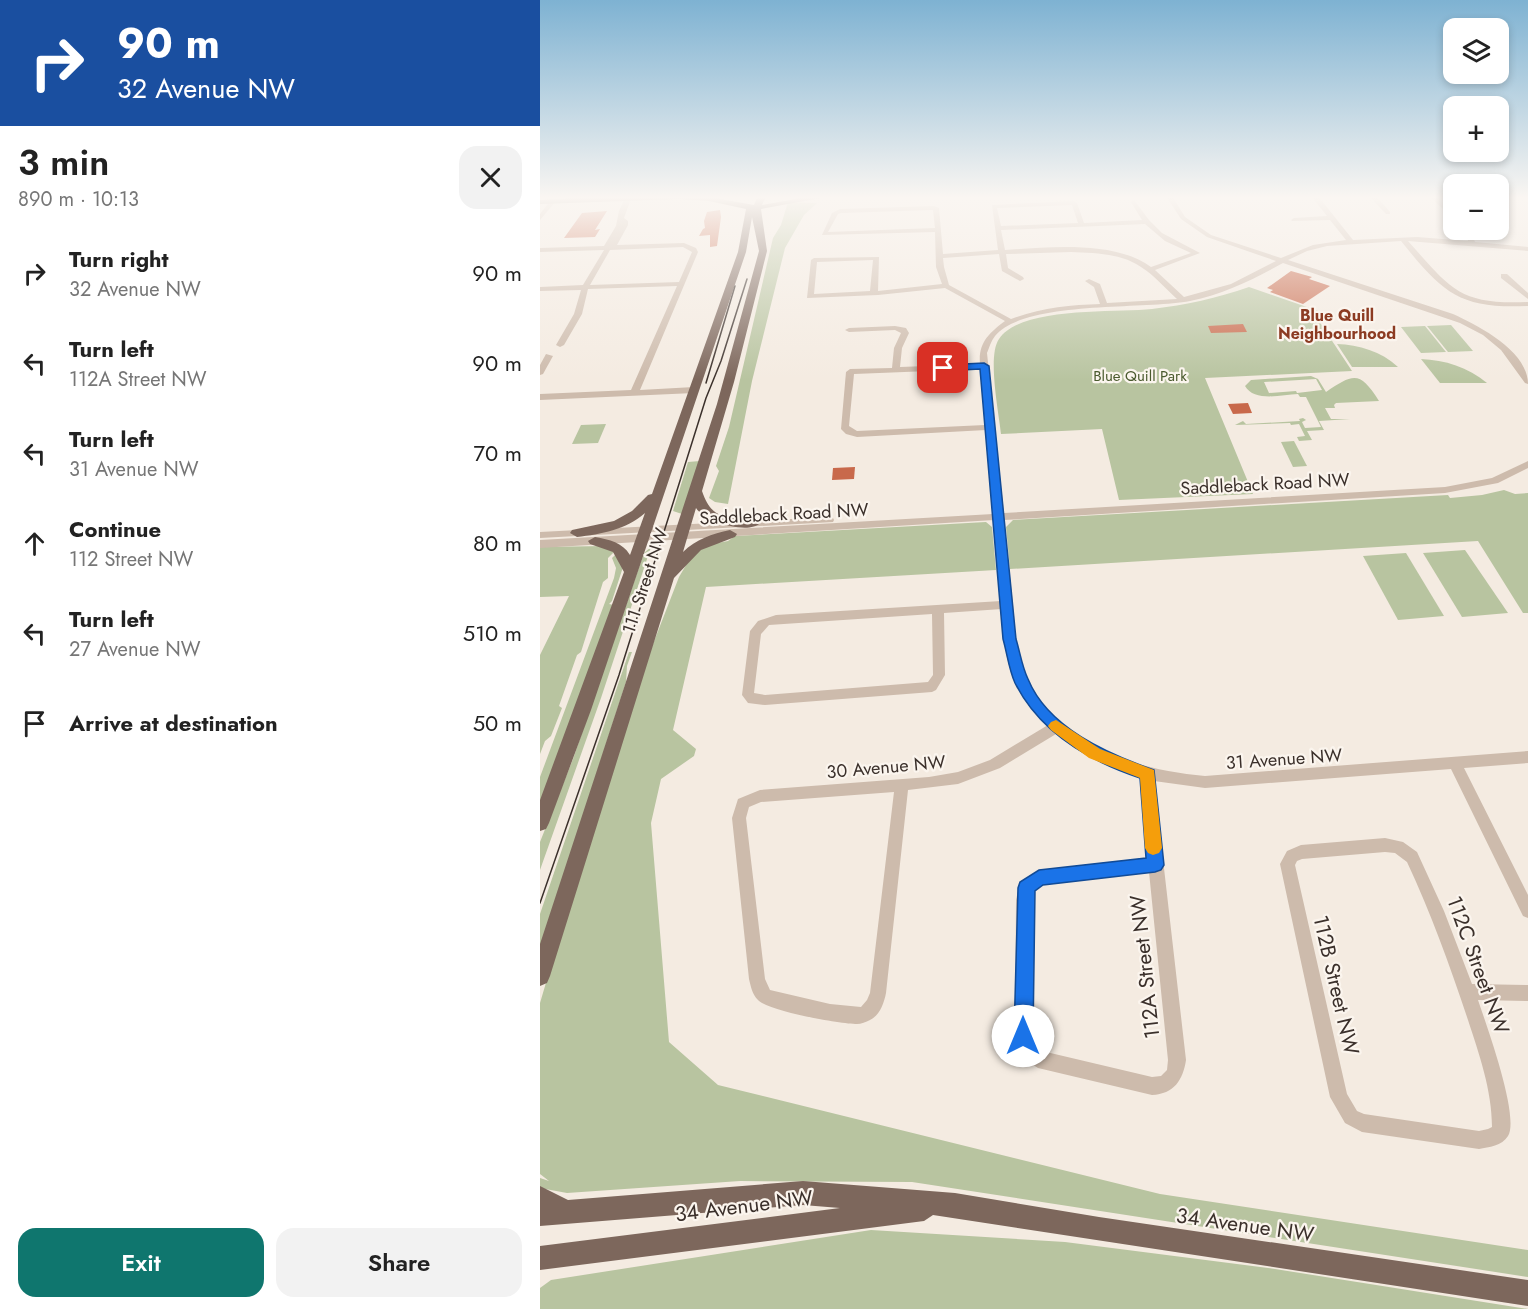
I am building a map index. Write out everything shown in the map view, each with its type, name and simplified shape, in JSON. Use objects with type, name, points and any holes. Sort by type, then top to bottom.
[{"type":"main road","name":"111 Street NW","points":[[540,823],[583,710],[740,257]]},
{"type":"main road","name":"111 Street NW","points":[[540,976],[572,869],[695,490],[747,318],[762,257]]},
{"type":"main road","points":[[577,533],[608,528],[630,519],[644,508],[659,488]]},
{"type":"main road","points":[[695,490],[701,508],[712,517],[754,523]]},
{"type":"main road","points":[[666,581],[689,551],[701,543],[730,534]]},
{"type":"main road","points":[[595,542],[609,544],[624,554],[630,571]]},
{"type":"main road","name":"34 Avenue NW","points":[[540,1214],[803,1193],[955,1204],[1099,1229],[1528,1293]]},
{"type":"main road","points":[[540,1198],[566,1212]]},
{"type":"main road","name":"34 Avenue NW","points":[[544,1259],[955,1204]]},
{"type":"street","points":[[560,345],[578,314],[585,288],[603,257]]},
{"type":"street","points":[[635,392],[693,257]]},
{"type":"street","points":[[941,257],[940,267],[946,286]]},
{"type":"street","points":[[1002,257],[1005,269],[1020,279]]},
{"type":"street","points":[[1128,257],[1139,262],[1183,300]]},
{"type":"street","points":[[1149,270],[1185,257]]},
{"type":"street","points":[[1271,257],[1465,323],[1504,347],[1528,381]]},
{"type":"street","points":[[874,293],[877,258],[814,260],[810,296],[874,293],[912,291],[946,286],[1011,321],[1043,312],[1183,300],[1235,286],[1287,257]]},
{"type":"street","points":[[1419,257],[1450,291],[1464,298],[1502,306],[1528,304]]},
{"type":"street","points":[[1504,276],[1528,297]]},
{"type":"street","points":[[1089,281],[1097,286],[1105,307]]},
{"type":"street","points":[[540,289],[681,284]]},
{"type":"street","name":"31 Avenue NW","points":[[1011,321],[987,341],[983,353],[1010,645],[1017,672],[1033,701],[1056,727],[1094,753],[1148,775],[1182,781],[1223,782],[1528,758]]},
{"type":"street","points":[[849,330],[895,328],[903,330],[905,333],[898,348],[896,370]]},
{"type":"street","points":[[540,372],[549,356]]},
{"type":"street","points":[[984,366],[850,372],[844,427],[849,432],[990,427]]},
{"type":"street","points":[[540,397],[694,390]]},
{"type":"street","name":"Saddleback Road NW","points":[[681,532],[730,534],[1458,489],[1495,481],[1528,464]]},
{"type":"street","name":"Saddleback Road NW","points":[[681,532],[754,523],[967,514],[998,516]]},
{"type":"street","points":[[540,535],[681,532]]},
{"type":"street","points":[[540,544],[595,542],[643,534]]},
{"type":"street","points":[[938,609],[939,675],[935,685],[924,689],[799,698],[759,700],[750,698],[747,689],[755,634],[760,625],[776,619],[938,609],[1006,605]]},
{"type":"street","name":"30 Avenue NW","points":[[902,785],[878,993],[869,1011],[864,1014],[849,1015],[776,1000],[761,992],[757,979],[738,818],[743,803],[760,796],[944,781],[984,770],[1056,727]]},
{"type":"street","points":[[1455,763],[1528,911]]},
{"type":"street","name":"112A Street NW","points":[[1148,775],[1147,786],[1155,865],[1177,1060],[1175,1075],[1170,1082],[1164,1085],[1152,1086],[1045,1062],[1028,1052],[1023,1036],[1024,922],[1025,892],[1030,883],[1045,877],[1155,865]]},
{"type":"street","name":"112C Street NW","points":[[1289,860],[1301,852],[1385,845],[1404,849],[1415,862],[1467,992],[1502,1112],[1502,1127],[1498,1135]]},
{"type":"street","name":"112B Street NW","points":[[1289,860],[1288,872],[1339,1097],[1351,1117],[1371,1125],[1479,1140],[1498,1135]]},
{"type":"street","points":[[1467,992],[1528,993]]},
{"type":"green space","points":[[769,257],[783,257],[752,381],[728,504],[715,502],[709,498],[719,471],[716,466],[729,427]]},
{"type":"green space","name":"Blue Quill Park","points":[[1249,287],[1327,314],[1315,315],[1352,371],[1205,378],[1253,494],[1119,500],[1102,429],[1001,434],[994,358],[999,339],[1010,328],[1047,316],[1152,309],[1213,298]]},
{"type":"green space","points":[[1451,325],[1473,351],[1448,352],[1427,326]]},
{"type":"green space","points":[[1425,326],[1446,352],[1421,353],[1401,327]]},
{"type":"green space","points":[[1337,344],[1369,350],[1398,367],[1352,367]]},
{"type":"green space","points":[[1421,359],[1456,365],[1487,383],[1440,383]]},
{"type":"green space","points":[[1311,376],[1318,379],[1326,392],[1343,381],[1356,378],[1367,384],[1379,401],[1336,403],[1335,408],[1325,408],[1331,419],[1350,419],[1319,421],[1324,430],[1307,431],[1312,440],[1299,441],[1297,437],[1305,436],[1299,424],[1235,425],[1243,421],[1246,424],[1300,421],[1299,419],[1303,418],[1306,420],[1302,422],[1305,428],[1321,427],[1306,397],[1300,397],[1298,394],[1261,396],[1249,391],[1245,386],[1251,380]],"holes":[[[1316,379],[1322,390],[1269,393],[1264,382]]]},
{"type":"green space","points":[[606,424],[598,443],[572,444],[581,425]]},
{"type":"green space","points":[[1294,441],[1307,466],[1293,467],[1281,442]]},
{"type":"green space","points":[[700,461],[682,514],[673,511],[688,462]]},
{"type":"green space","points":[[1504,490],[1515,494],[1528,493],[1528,613],[1523,613],[1478,541],[1010,569],[1006,527],[1013,520],[1448,495],[1450,498]]},
{"type":"green space","points":[[986,522],[992,527],[996,570],[706,587],[673,730],[696,749],[694,756],[661,779],[651,823],[669,1042],[718,1085],[1160,1194],[1528,1250],[1528,1277],[912,1182],[740,1181],[567,1193],[540,1188],[540,1178],[549,1181],[540,1174],[540,1003],[586,847],[646,662],[679,577],[692,555],[707,545],[728,541],[735,536]]},
{"type":"green space","points":[[605,546],[615,551],[608,558],[608,578],[603,582],[581,652],[577,655],[559,706],[562,708],[551,736],[545,741],[540,754],[540,655],[569,596],[540,597],[540,547]]},
{"type":"green space","points":[[651,547],[540,870],[540,842],[573,759],[644,553]]},
{"type":"green space","points":[[1465,550],[1508,613],[1462,617],[1423,553]]},
{"type":"green space","points":[[1406,553],[1444,616],[1398,620],[1363,556]]},
{"type":"green space","points":[[615,555],[623,567],[609,604],[614,605],[540,805],[540,777],[614,578],[616,568],[612,558]]},
{"type":"green space","points":[[629,652],[632,652],[627,666],[626,682],[540,949],[540,914]]},
{"type":"green space","points":[[871,1230],[1065,1242],[1275,1269],[1528,1309],[540,1309],[540,1288],[551,1280]]},
{"type":"building","points":[[1291,271],[1312,277],[1309,279],[1330,286],[1303,304],[1270,292],[1273,290],[1267,288]]},
{"type":"building","points":[[1243,324],[1247,332],[1211,333],[1208,326]]},
{"type":"building","points":[[1248,403],[1252,413],[1233,414],[1228,404]]},
{"type":"building","points":[[855,467],[854,479],[832,480],[833,468]]},
{"type":"tram line","points":[[540,903],[619,675],[706,398],[721,361],[747,279]]},
{"type":"tram line","points":[[706,383],[735,286]]},
{"type":"slow traffic","points":[[1056,726],[1072,740],[1094,753],[1116,764],[1148,775],[1153,848]]},
{"type":"district","name":"Blue Quill Neighbourhood","points":[[1337,324]]},
{"type":"route","points":[[943,368],[984,366],[1010,639],[1014,663],[1026,691],[1039,709],[1072,740],[1116,764],[1148,775],[1147,786],[1155,865],[1039,878],[1026,888],[1023,1036]]}]
